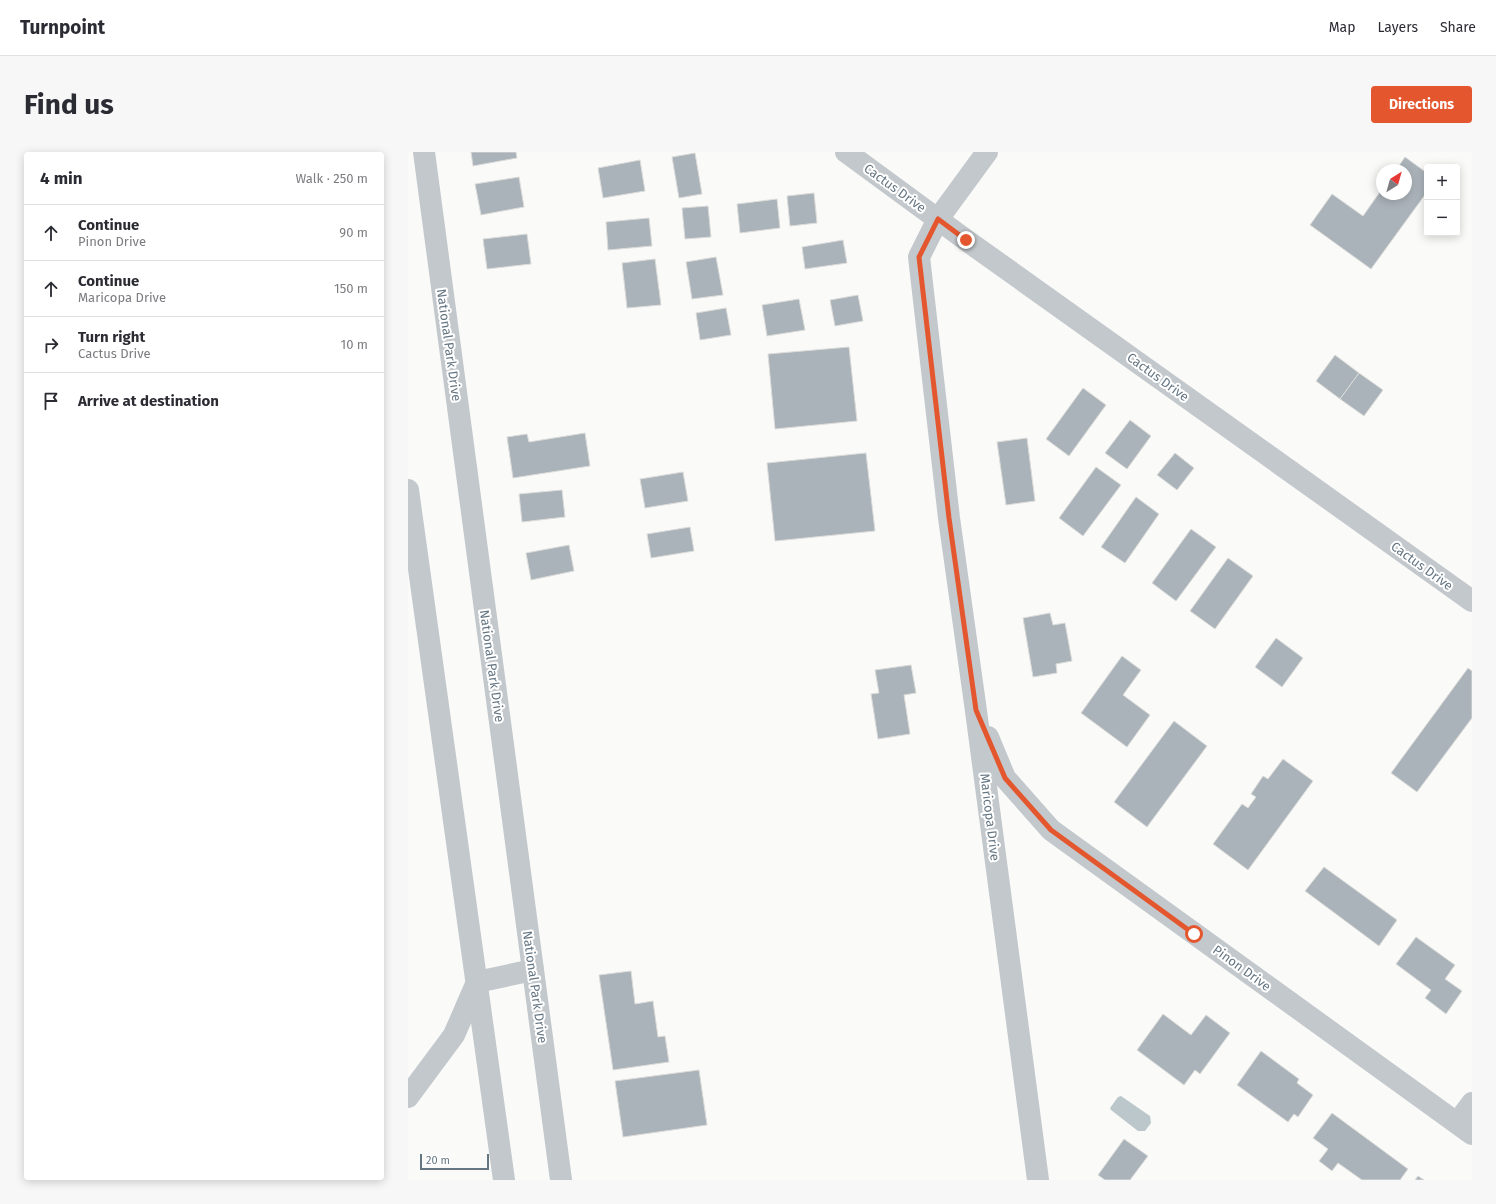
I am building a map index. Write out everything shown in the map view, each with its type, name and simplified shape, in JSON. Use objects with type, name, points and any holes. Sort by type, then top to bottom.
[{"type":"street","name":"National Park Drive","points":[[424,152],[561,1180]]},
{"type":"street","name":"Cactus Drive","points":[[846,152],[1472,601]]},
{"type":"street","name":"Maricopa Drive","points":[[987,152],[938,219],[919,257],[949,518],[1038,1180]]},
{"type":"street","points":[[408,490],[504,1180]]},
{"type":"street","name":"Pinon Drive","points":[[976,710],[1005,778],[1051,830],[1465,1129]]},
{"type":"street","points":[[477,982],[533,970]]},
{"type":"street","points":[[408,1097],[454,1035],[477,982]]},
{"type":"street","points":[[1465,1129],[1472,1103]]},
{"type":"shaded area","points":[[1121,1096],[1150,1116],[1151,1123],[1145,1131],[1138,1131],[1111,1110],[1110,1108],[1118,1097]]},
{"type":"building","points":[[471,152],[516,152],[517,158],[473,166]]},
{"type":"building","points":[[695,153],[702,194],[679,198],[672,157]]},
{"type":"building","points":[[1405,157],[1424,171],[1424,196],[1371,269],[1310,225],[1332,194],[1363,216],[1376,198],[1376,200],[1412,200],[1412,164],[1400,164]]},
{"type":"building","points":[[640,160],[645,191],[603,198],[598,168]]},
{"type":"building","points":[[519,177],[524,207],[481,215],[475,184]]},
{"type":"building","points":[[814,193],[817,223],[790,226],[787,196]]},
{"type":"building","points":[[777,199],[780,228],[740,233],[737,204]]},
{"type":"building","points":[[708,206],[711,237],[685,239],[682,208]]},
{"type":"building","points":[[649,218],[652,246],[608,250],[606,222]]},
{"type":"building","points":[[527,234],[531,264],[487,269],[483,239]]},
{"type":"building","points":[[843,240],[847,263],[805,269],[802,247]]},
{"type":"building","points":[[716,257],[723,295],[692,299],[686,262]]},
{"type":"building","points":[[655,259],[661,305],[627,308],[622,263]]},
{"type":"building","points":[[858,295],[863,321],[835,326],[830,300]]},
{"type":"building","points":[[799,299],[805,330],[767,336],[762,305]]},
{"type":"building","points":[[726,308],[731,335],[700,340],[696,313]]},
{"type":"building","points":[[849,347],[857,421],[775,429],[768,354]]},
{"type":"building","points":[[1335,355],[1359,373],[1340,399],[1316,381]]},
{"type":"building","points":[[1359,373],[1383,390],[1364,416],[1340,399]]},
{"type":"building","points":[[1083,388],[1106,405],[1069,456],[1046,439]]},
{"type":"building","points":[[1130,420],[1151,436],[1127,469],[1105,453]]},
{"type":"building","points":[[585,433],[590,466],[513,478],[507,437],[527,434],[529,442]]},
{"type":"building","points":[[1027,438],[1035,501],[1006,505],[997,442]]},
{"type":"building","points":[[866,453],[875,531],[775,541],[767,463]]},
{"type":"building","points":[[1175,453],[1194,468],[1177,490],[1157,475]]},
{"type":"building","points":[[1096,467],[1121,485],[1083,536],[1059,518]]},
{"type":"building","points":[[683,472],[688,501],[645,508],[640,479]]},
{"type":"building","points":[[562,490],[565,517],[522,522],[519,494]]},
{"type":"building","points":[[1136,497],[1159,514],[1125,563],[1101,547]]},
{"type":"building","points":[[690,527],[694,551],[651,558],[647,534]]},
{"type":"building","points":[[1191,529],[1216,547],[1176,601],[1152,583]]},
{"type":"building","points":[[569,545],[574,571],[531,580],[526,553]]},
{"type":"building","points":[[1228,558],[1253,576],[1215,629],[1190,611]]},
{"type":"building","points":[[1050,613],[1053,625],[1065,623],[1072,661],[1056,664],[1057,673],[1033,677],[1023,618]]},
{"type":"building","points":[[1276,638],[1303,658],[1282,687],[1255,667]]},
{"type":"building","points":[[1122,656],[1141,670],[1123,695],[1150,715],[1127,747],[1081,713]]},
{"type":"building","points":[[911,665],[916,693],[904,695],[910,734],[878,739],[871,694],[879,693],[875,670]]},
{"type":"building","points":[[1468,668],[1472,671],[1472,718],[1417,792],[1391,773]]},
{"type":"building","points":[[1174,721],[1207,746],[1147,827],[1114,802]]},
{"type":"building","points":[[1283,759],[1313,781],[1248,870],[1213,844],[1242,804],[1248,808],[1256,797],[1251,794],[1263,776],[1268,779]]},
{"type":"building","points":[[1324,867],[1397,920],[1379,946],[1305,891]]},
{"type":"building","points":[[1416,937],[1455,965],[1445,979],[1462,991],[1446,1014],[1425,998],[1431,990],[1396,964]]},
{"type":"building","points":[[631,971],[635,1004],[653,1001],[658,1037],[665,1036],[669,1062],[613,1070],[599,975]]},
{"type":"building","points":[[1163,1014],[1191,1035],[1206,1015],[1230,1033],[1200,1074],[1195,1070],[1184,1085],[1137,1050]]},
{"type":"building","points":[[1261,1051],[1299,1079],[1297,1083],[1313,1095],[1298,1117],[1294,1114],[1288,1122],[1237,1085]]},
{"type":"building","points":[[699,1070],[707,1125],[623,1137],[615,1081]]},
{"type":"building","points":[[1332,1113],[1408,1169],[1400,1180],[1362,1180],[1338,1163],[1332,1171],[1319,1161],[1328,1149],[1313,1138]]},
{"type":"building","points":[[1124,1139],[1148,1156],[1130,1180],[1105,1180],[1098,1175]]},
{"type":"building","points":[[1418,1176],[1424,1180],[1415,1180]]},
{"type":"route","points":[[966,240],[938,219],[919,257],[949,518],[976,710],[1005,778],[1051,830],[1194,934]]}]
